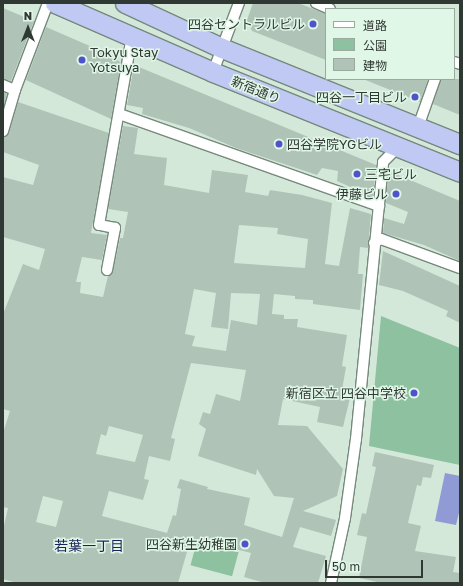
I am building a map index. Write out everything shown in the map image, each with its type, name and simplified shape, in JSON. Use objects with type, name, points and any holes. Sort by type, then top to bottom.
[{"type":"highway","name":"新宿通り","points":[[55,3],[212,72],[460,172]]},
{"type":"highway","name":"新宿通り","points":[[125,3],[222,48],[460,144]]},
{"type":"street","points":[[3,131],[15,90],[48,3]]},
{"type":"street","points":[[212,72],[239,3]]},
{"type":"street","points":[[316,3],[328,8]]},
{"type":"street","points":[[107,270],[115,228],[99,226],[132,36]]},
{"type":"street","points":[[418,127],[435,80]]},
{"type":"street","points":[[3,85],[15,90]]},
{"type":"street","points":[[119,114],[379,206]]},
{"type":"street","points":[[331,583],[345,518],[356,438],[383,162],[398,147]]},
{"type":"street","points":[[374,243],[381,239],[460,268]]},
{"type":"green space","points":[[381,316],[460,348],[460,465],[369,446]]},
{"type":"green space","points":[[197,541],[239,552],[232,576],[191,565]]},
{"type":"water","points":[[445,473],[460,476],[460,509],[456,525],[435,521]]},
{"type":"building","points":[[253,3],[298,3],[325,14],[325,60],[252,31],[247,20]]},
{"type":"building","points":[[3,8],[34,21],[11,81],[3,79]]},
{"type":"building","points":[[46,27],[113,56],[121,63],[111,119],[26,80]]},
{"type":"building","points":[[134,65],[376,165],[373,197],[337,181],[338,171],[322,168],[317,175],[236,148],[189,128],[142,114],[143,108],[127,105]]},
{"type":"building","points":[[460,79],[460,115],[433,104],[441,80]]},
{"type":"building","name":"四谷一丁目ビル","points":[[365,80],[428,80],[420,102]]},
{"type":"building","points":[[3,92],[7,94],[3,108]]},
{"type":"building","points":[[18,102],[109,133],[91,233],[107,235],[102,260],[82,257],[76,282],[81,282],[80,293],[103,297],[108,276],[113,271],[120,238],[123,238],[128,212],[108,209],[123,126],[138,128],[134,154],[167,158],[164,185],[209,193],[212,170],[248,175],[245,192],[268,196],[270,190],[302,195],[332,203],[325,264],[339,266],[350,208],[371,214],[368,248],[360,247],[358,274],[363,274],[360,310],[313,304],[313,300],[295,299],[295,296],[274,294],[272,314],[284,315],[284,319],[298,319],[297,327],[347,335],[342,366],[346,367],[341,396],[350,398],[343,427],[317,422],[320,407],[283,399],[278,425],[307,426],[343,469],[337,496],[303,511],[336,520],[331,536],[300,527],[293,547],[326,556],[318,583],[265,583],[244,577],[251,553],[191,538],[178,583],[17,583],[3,579],[3,530],[8,508],[3,507],[3,433],[10,411],[3,409],[3,314],[23,264],[39,270],[45,249],[3,237],[3,177],[33,185],[39,165],[3,152],[3,137],[9,133]],"holes":[[[239,225],[278,228],[277,234],[308,239],[305,268],[234,263]],[[194,289],[216,293],[211,327],[228,329],[231,293],[260,294],[257,325],[231,320],[226,351],[192,346],[195,336],[185,334]],[[191,363],[246,370],[240,401],[216,394],[210,414],[203,412],[199,424],[206,429],[198,456],[256,475],[257,469],[274,496],[294,498],[282,537],[244,525],[250,498],[207,489],[208,487],[180,479],[177,488],[181,489],[176,516],[173,515],[167,533],[102,516],[109,491],[143,500],[149,480],[144,479],[149,456],[170,461],[175,439],[171,438]],[[109,426],[143,435],[135,462],[96,454],[101,434],[106,436]],[[43,496],[63,501],[56,527],[36,522]]]},
{"type":"building","points":[[391,172],[460,201],[460,261],[424,245],[383,233],[384,218],[404,224],[408,212],[386,203],[388,173]]},
{"type":"building","points":[[383,251],[460,286],[460,323],[446,316],[448,311],[403,291],[379,285]]},
{"type":"building","points":[[375,452],[434,465],[431,478],[423,477],[421,486],[417,485],[408,523],[421,526],[415,551],[456,557],[453,572],[460,573],[460,583],[382,583],[359,578],[367,537],[357,535],[362,513],[366,514],[376,467],[372,466]]},
{"type":"place","name":"四谷セントラルビル","points":[[313,24]]},
{"type":"place","name":"Tokyu Stay Yotsuya","points":[[82,60]]},
{"type":"place","name":"四谷一丁目ビル","points":[[415,97]]},
{"type":"place","name":"四谷学院YGビル","points":[[279,144]]},
{"type":"place","name":"三宅ビル","points":[[357,174]]},
{"type":"place","name":"伊藤ビル","points":[[396,194]]},
{"type":"place","name":"新宿区立 四谷中学校","points":[[414,393]]},
{"type":"place","name":"四谷新生幼稚園","points":[[245,544]]},
{"type":"district","name":"若葉一丁目","points":[[89,546]]}]
